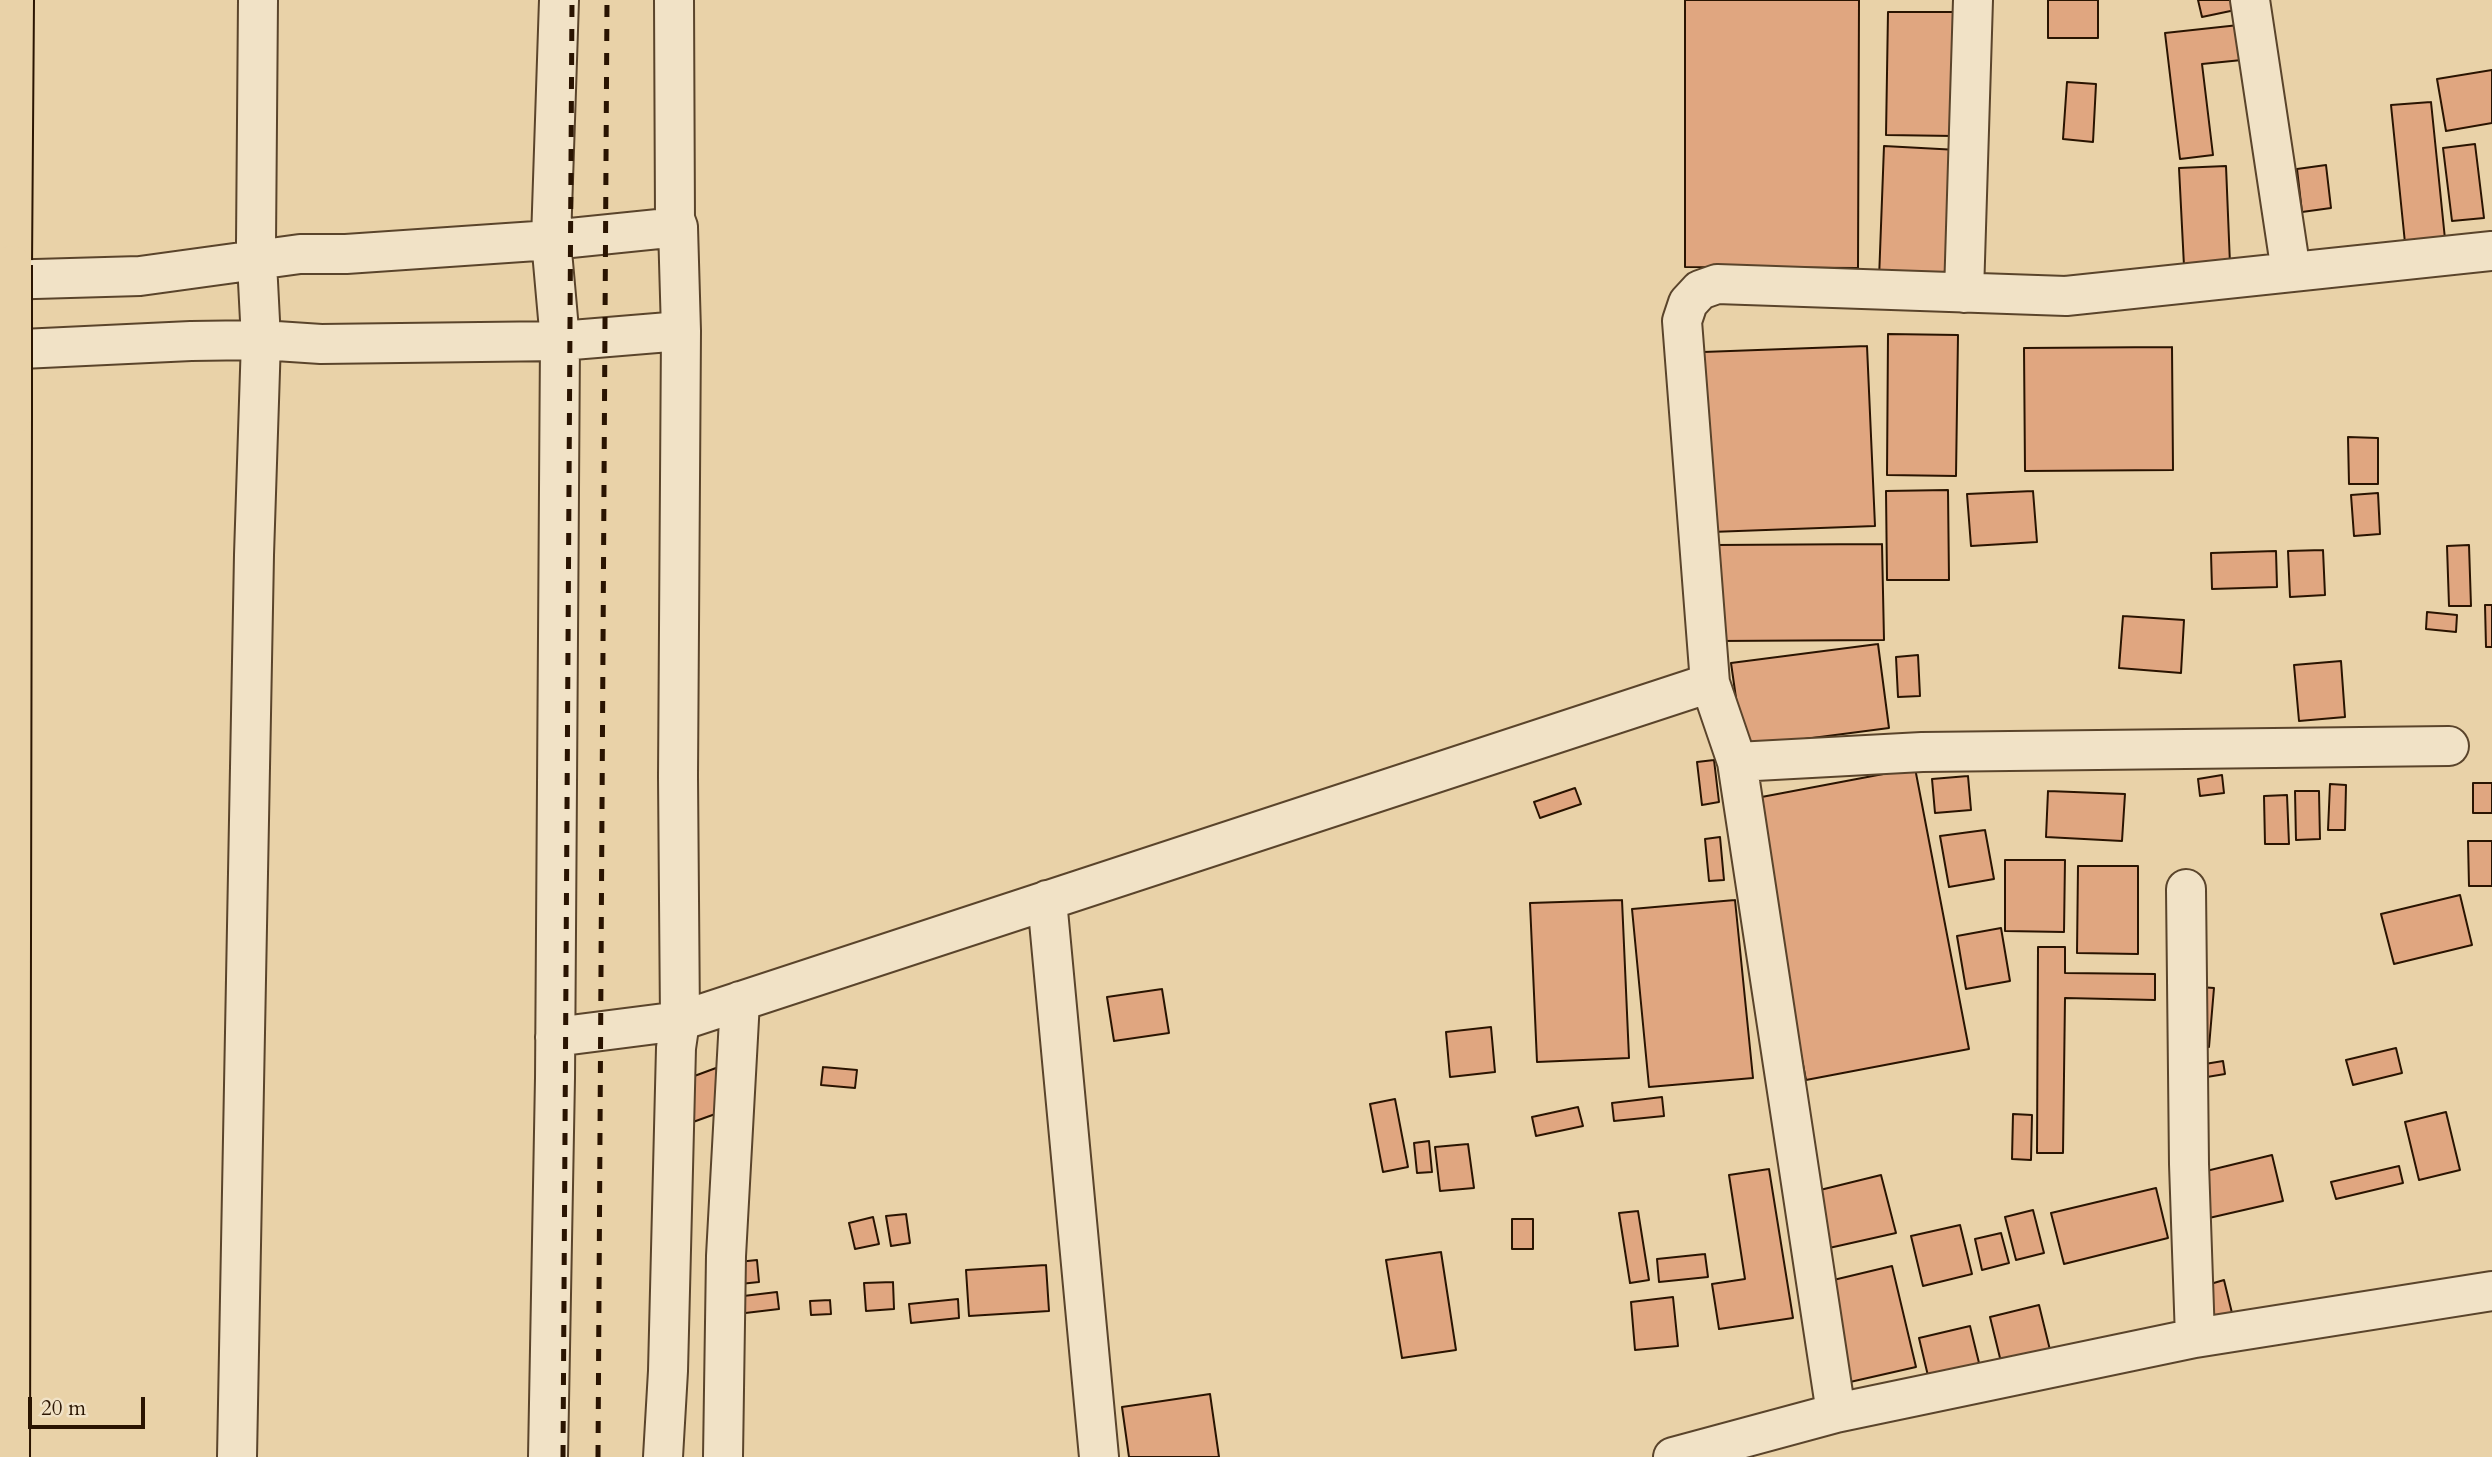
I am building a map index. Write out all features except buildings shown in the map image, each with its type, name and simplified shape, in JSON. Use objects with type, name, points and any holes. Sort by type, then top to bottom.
[{"type":"highway","points":[[10,1457],[12,416],[6,272],[13,0]]},
{"type":"street","points":[[237,1457],[261,340],[258,259],[258,0]]},
{"type":"street","points":[[548,1457],[555,1037],[560,341],[551,240],[559,0]]},
{"type":"street","points":[[663,1457],[668,1371],[676,1048],[680,1021],[678,776],[681,331],[678,227],[675,219],[674,0]]},
{"type":"street","points":[[1964,293],[1973,0]]},
{"type":"street","points":[[2250,0],[2291,272]]},
{"type":"street","points":[[6,272],[140,276],[258,259],[551,240],[678,227]]},
{"type":"street","points":[[1836,1413],[1737,762],[1710,683],[1682,321],[1688,303],[1700,290],[1717,284],[2066,296],[2492,251]]},
{"type":"street","points":[[0,350],[191,341],[261,340],[321,344],[560,341],[681,331]]},
{"type":"street","points":[[555,1037],[680,1021],[1710,683]]},
{"type":"street","points":[[1737,762],[1923,752],[2449,746]]},
{"type":"street","points":[[2186,888],[2189,1164],[2195,1338]]},
{"type":"street","points":[[1047,900],[1099,1457]]},
{"type":"street","points":[[723,1457],[726,1256],[740,1001]]},
{"type":"street","points":[[1673,1457],[1836,1413],[2195,1338],[2492,1291]]},
{"type":"railway","points":[[563,1457],[572,0]]},
{"type":"railway","points":[[598,1457],[607,0]]}]
